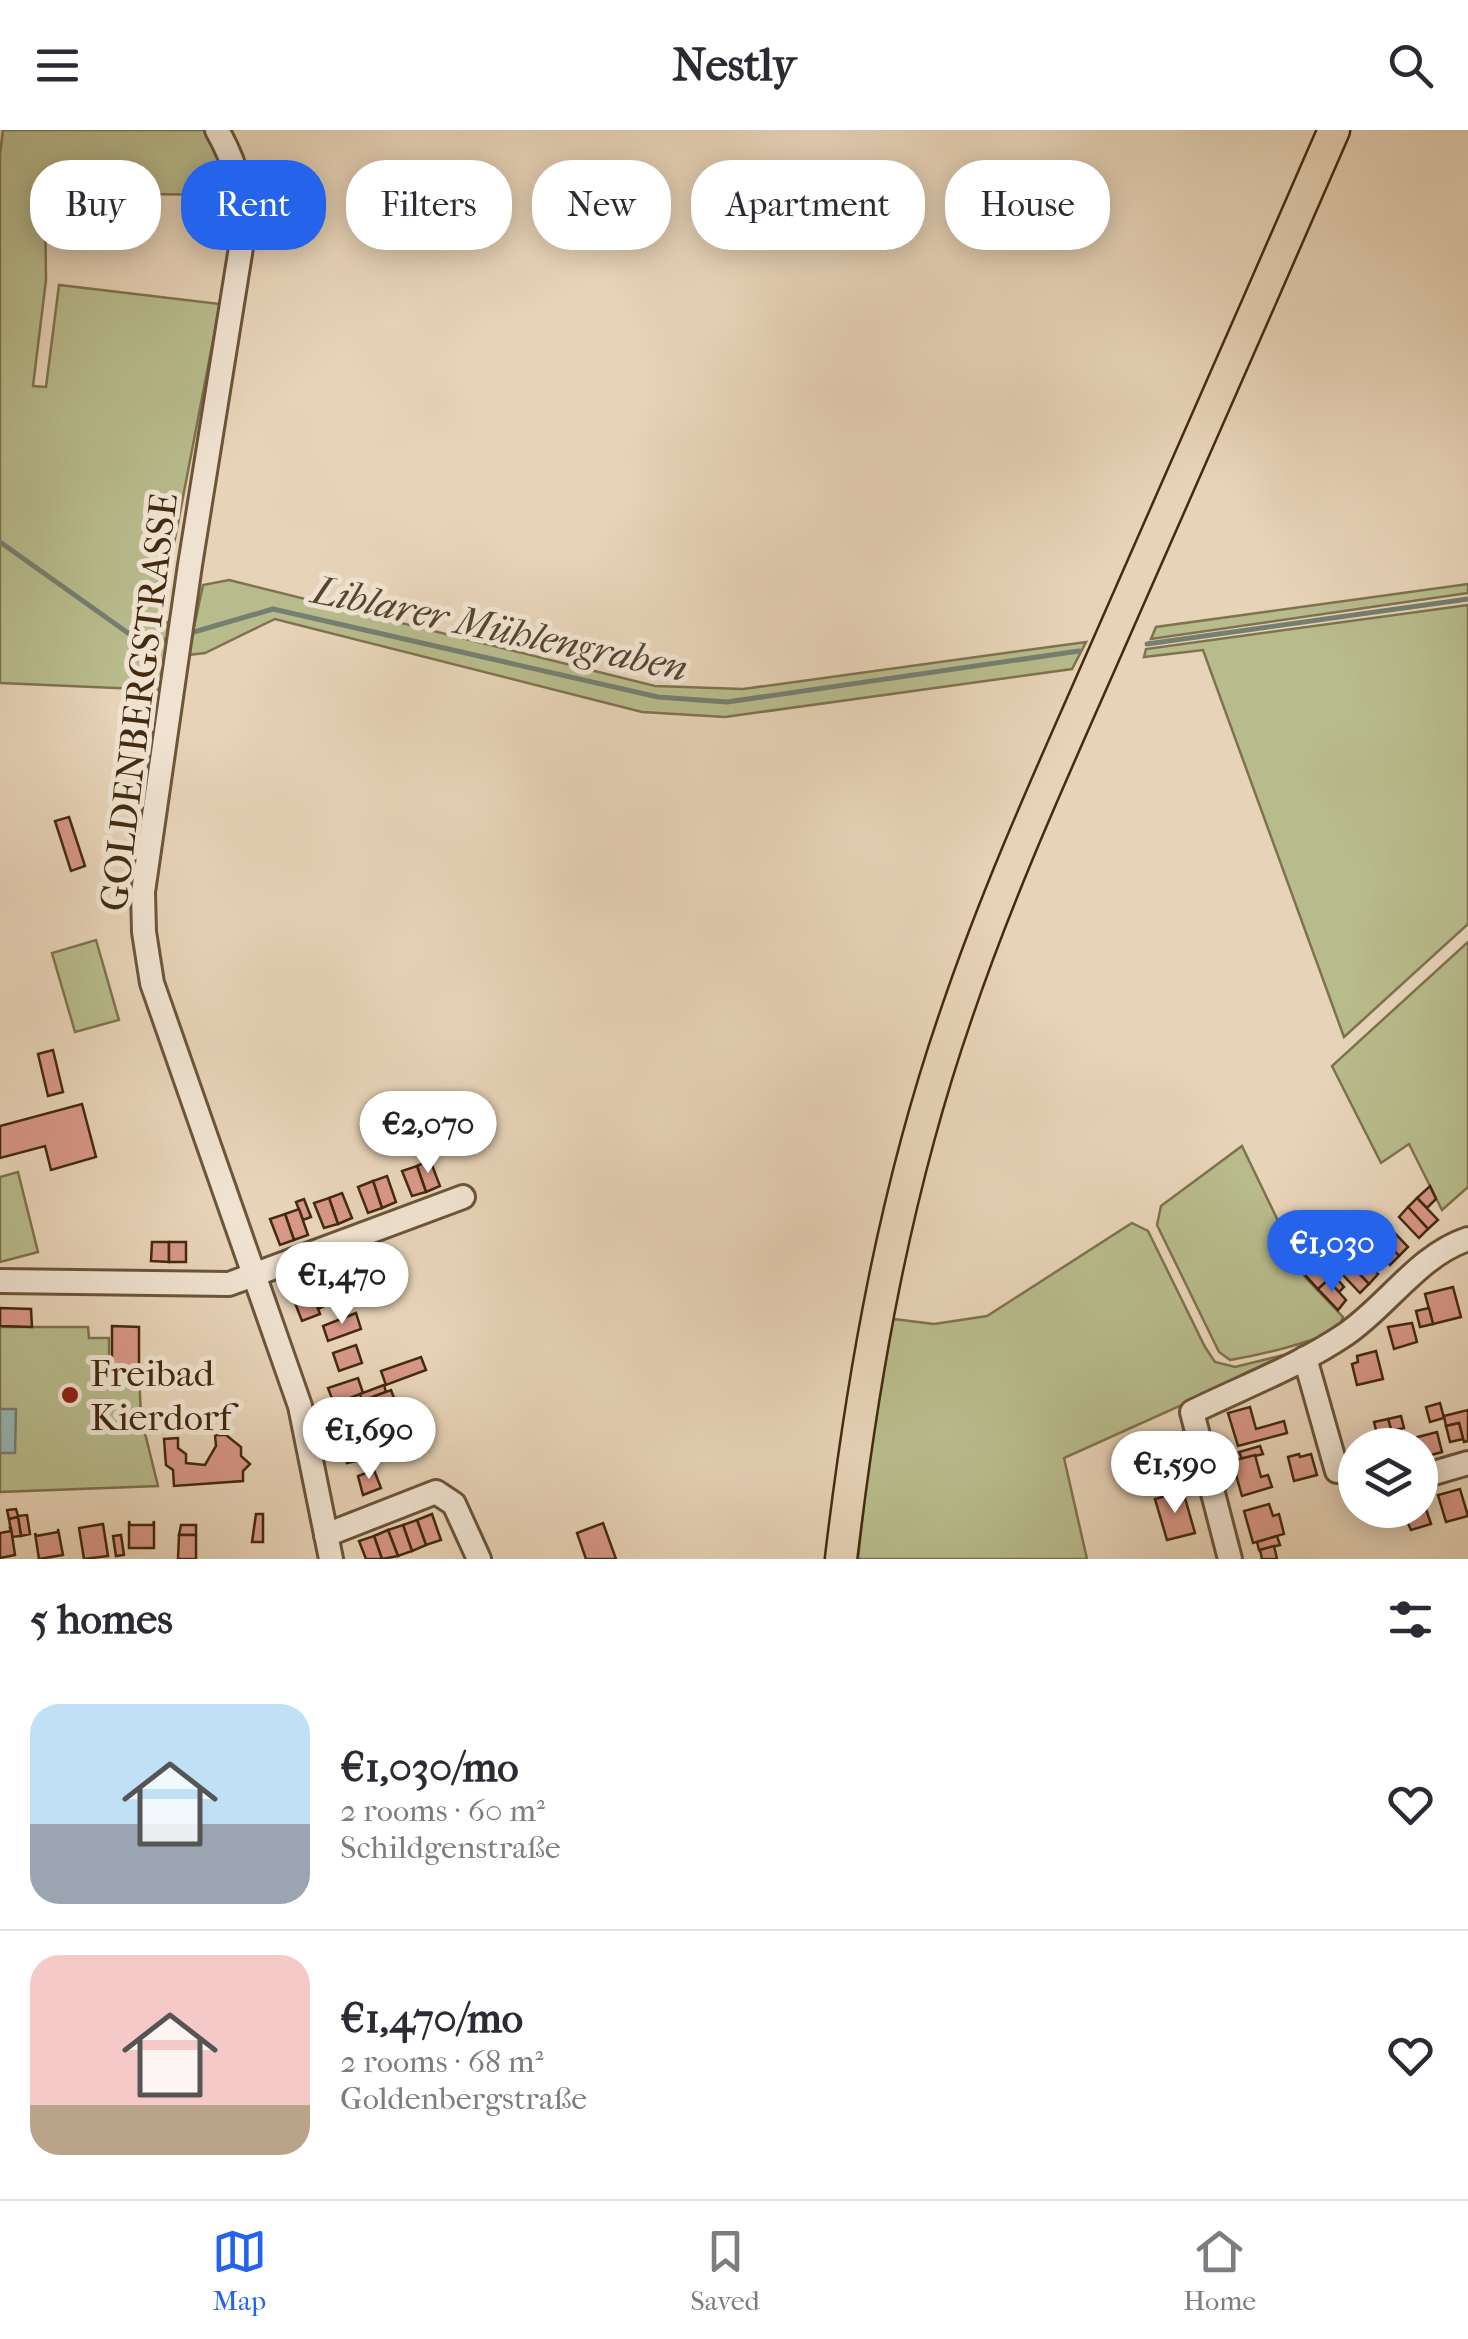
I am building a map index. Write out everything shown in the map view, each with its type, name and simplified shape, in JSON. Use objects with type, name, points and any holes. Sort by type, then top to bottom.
[{"type":"main road","points":[[841,1559],[858,1418],[884,1272],[955,1016],[1016,854],[1334,130]]},
{"type":"street","name":"GOLDENBERGSTRASSE","points":[[217,130],[230,153],[242,194],[243,235],[176,658],[143,892],[144,932],[152,983],[300,1406],[331,1559]]},
{"type":"street","points":[[0,1281],[229,1284],[463,1197]]},
{"type":"street","points":[[1230,1559],[1192,1412],[1348,1333],[1446,1246],[1468,1239]]},
{"type":"street","points":[[1305,1358],[1337,1471]]},
{"type":"street","points":[[1438,1472],[1468,1463]]},
{"type":"street","points":[[326,1535],[436,1492],[454,1504],[479,1559]]},
{"type":"green space","points":[[3,130],[205,130],[216,148],[219,160],[181,160],[181,194],[161,194],[161,160],[30,160],[30,250],[46,250],[46,280],[33,386],[46,387],[59,285],[220,304],[160,617],[168,623],[162,690],[0,683]]},
{"type":"green space","points":[[229,580],[655,686],[743,689],[1086,642],[1072,669],[725,717],[642,712],[275,619],[205,653],[188,655],[203,585]]},
{"type":"green space","points":[[1468,584],[1468,593],[1151,639],[1156,627]]},
{"type":"green space","points":[[1468,605],[1468,924],[1344,1037],[1203,650],[1144,657],[1146,649]]},
{"type":"green space","points":[[96,940],[119,1020],[75,1032],[52,953]]},
{"type":"green space","points":[[1468,942],[1468,1187],[1442,1210],[1409,1144],[1381,1163],[1332,1066]]},
{"type":"green space","points":[[1242,1146],[1305,1277],[1343,1317],[1338,1330],[1326,1335],[1230,1360],[1219,1352],[1157,1225],[1161,1206]]},
{"type":"green space","points":[[18,1172],[38,1252],[0,1262],[0,1177]]},
{"type":"green space","points":[[1132,1223],[1148,1231],[1215,1362],[1235,1367],[1304,1350],[1064,1458],[1087,1559],[858,1559],[869,1458],[893,1319],[934,1324],[987,1316]]},
{"type":"green space","name":"Freibad Kierdorf","points":[[0,1327],[88,1327],[89,1338],[109,1338],[109,1374],[139,1373],[141,1417],[158,1486],[0,1492]]},
{"type":"water","points":[[0,1409],[16,1409],[15,1453],[0,1453]]},
{"type":"building","points":[[69,817],[85,866],[71,871],[55,821]]},
{"type":"building","points":[[53,1050],[63,1092],[48,1096],[38,1054]]},
{"type":"building","points":[[82,1104],[96,1157],[51,1170],[45,1146],[0,1158],[0,1126]]},
{"type":"building","points":[[430,1160],[440,1186],[426,1192],[417,1166]]},
{"type":"building","points":[[417,1166],[426,1192],[412,1196],[402,1171]]},
{"type":"building","points":[[387,1176],[396,1202],[382,1208],[373,1181]]},
{"type":"building","points":[[373,1181],[382,1208],[368,1213],[358,1187]]},
{"type":"building","points":[[1430,1186],[1436,1199],[1427,1208],[1417,1198]]},
{"type":"building","points":[[342,1193],[352,1218],[338,1224],[329,1198]]},
{"type":"building","points":[[329,1198],[338,1224],[324,1228],[314,1203]]},
{"type":"building","points":[[1417,1198],[1438,1220],[1428,1229],[1408,1207]]},
{"type":"building","points":[[304,1199],[311,1217],[303,1220],[296,1202]]},
{"type":"building","points":[[1408,1207],[1428,1229],[1419,1238],[1399,1217]]},
{"type":"building","points":[[299,1209],[308,1235],[294,1240],[285,1214]]},
{"type":"building","points":[[285,1214],[294,1240],[280,1245],[270,1219]]},
{"type":"building","points":[[1389,1227],[1408,1247],[1399,1256],[1379,1235]]},
{"type":"building","points":[[1379,1235],[1399,1256],[1390,1265],[1370,1245]]},
{"type":"building","points":[[152,1242],[169,1242],[169,1262],[151,1261]]},
{"type":"building","points":[[169,1242],[186,1242],[186,1262],[169,1262]]},
{"type":"building","points":[[1360,1255],[1378,1274],[1369,1284],[1349,1263]]},
{"type":"building","points":[[1318,1257],[1344,1287],[1339,1292],[1328,1280],[1318,1289],[1306,1276],[1304,1271]]},
{"type":"building","points":[[1349,1263],[1369,1284],[1360,1293],[1341,1273]]},
{"type":"building","points":[[308,1272],[313,1284],[305,1287],[309,1297],[296,1303],[286,1281]]},
{"type":"building","points":[[1328,1280],[1346,1300],[1338,1310],[1318,1289]]},
{"type":"building","points":[[335,1282],[342,1298],[318,1309],[313,1296],[308,1294]]},
{"type":"building","points":[[1453,1287],[1461,1317],[1433,1324],[1425,1294]]},
{"type":"building","points":[[313,1296],[320,1314],[302,1321],[295,1303]]},
{"type":"building","points":[[0,1308],[31,1309],[32,1327],[0,1326]]},
{"type":"building","points":[[1429,1308],[1433,1324],[1420,1327],[1416,1311]]},
{"type":"building","points":[[356,1313],[361,1329],[328,1341],[323,1326]]},
{"type":"building","points":[[1412,1323],[1417,1342],[1394,1349],[1388,1327]]},
{"type":"building","points":[[112,1326],[139,1327],[139,1368],[112,1368]]},
{"type":"building","points":[[356,1345],[362,1363],[339,1371],[333,1353]]},
{"type":"building","points":[[1376,1351],[1383,1379],[1357,1385],[1352,1364],[1358,1362],[1357,1356]]},
{"type":"building","points":[[421,1357],[426,1370],[386,1385],[381,1371]]},
{"type":"building","points":[[358,1378],[363,1393],[334,1404],[328,1388]]},
{"type":"building","points":[[384,1385],[386,1392],[362,1401],[360,1394]]},
{"type":"building","points":[[391,1390],[397,1406],[390,1408],[387,1400],[378,1403],[375,1396]]},
{"type":"building","points":[[376,1403],[382,1420],[348,1432],[342,1416]]},
{"type":"building","points":[[1440,1403],[1444,1418],[1430,1422],[1426,1407]]},
{"type":"building","points":[[1250,1407],[1256,1429],[1284,1421],[1287,1433],[1238,1446],[1228,1413]]},
{"type":"building","points":[[1468,1410],[1468,1441],[1464,1442],[1459,1423],[1446,1426],[1444,1416]]},
{"type":"building","points":[[1401,1416],[1404,1428],[1390,1428],[1388,1419]]},
{"type":"building","points":[[1388,1419],[1391,1428],[1376,1428],[1374,1422]]},
{"type":"building","points":[[1459,1423],[1463,1439],[1450,1442],[1446,1426]]},
{"type":"building","points":[[381,1434],[386,1450],[366,1456],[362,1441]]},
{"type":"building","points":[[215,1435],[226,1435],[241,1447],[241,1456],[250,1464],[243,1471],[243,1481],[174,1486],[173,1470],[166,1465],[164,1439],[178,1438],[178,1448],[186,1454],[186,1463],[205,1465],[216,1446]]},
{"type":"building","points":[[363,1443],[366,1459],[347,1463],[344,1447]]},
{"type":"building","points":[[1260,1446],[1263,1454],[1242,1459],[1239,1452]]},
{"type":"building","points":[[1311,1454],[1317,1475],[1294,1481],[1288,1457]]},
{"type":"building","points":[[1255,1455],[1261,1477],[1268,1475],[1272,1487],[1242,1496],[1232,1461]]},
{"type":"building","points":[[374,1470],[381,1488],[363,1495],[358,1476]]},
{"type":"building","points":[[1460,1489],[1468,1516],[1446,1522],[1438,1495]]},
{"type":"building","points":[[1183,1491],[1195,1533],[1167,1540],[1155,1499]]},
{"type":"building","points":[[1269,1504],[1273,1516],[1279,1514],[1284,1534],[1253,1543],[1244,1511]]},
{"type":"building","points":[[16,1509],[18,1516],[27,1515],[30,1534],[21,1536],[18,1517],[9,1519],[7,1510]]},
{"type":"building","points":[[256,1514],[263,1514],[263,1542],[252,1542]]},
{"type":"building","points":[[432,1514],[441,1540],[426,1545],[417,1520]]},
{"type":"building","points":[[18,1517],[21,1536],[12,1537],[9,1519]]},
{"type":"building","points":[[417,1520],[426,1545],[412,1551],[403,1525]]},
{"type":"building","points":[[129,1521],[130,1525],[153,1525],[154,1521],[154,1548],[129,1548]]},
{"type":"building","points":[[603,1523],[616,1559],[586,1559],[577,1533]]},
{"type":"building","points":[[103,1524],[108,1556],[84,1559],[79,1528]]},
{"type":"building","points":[[181,1525],[196,1525],[196,1535],[179,1535]]},
{"type":"building","points":[[403,1525],[412,1551],[398,1556],[388,1530]]},
{"type":"building","points":[[11,1528],[15,1555],[0,1558],[0,1533],[11,1531]]},
{"type":"building","points":[[58,1529],[63,1555],[39,1559],[35,1533],[36,1536]]},
{"type":"building","points":[[388,1530],[398,1556],[382,1559],[374,1536]]},
{"type":"building","points":[[121,1535],[124,1555],[116,1556],[113,1536]]},
{"type":"building","points":[[179,1535],[196,1535],[196,1559],[178,1559]]},
{"type":"building","points":[[374,1536],[382,1559],[366,1559],[359,1541]]},
{"type":"building","points":[[1277,1536],[1280,1545],[1259,1550],[1257,1542]]},
{"type":"building","points":[[1274,1546],[1277,1559],[1262,1559],[1260,1550]]},
{"type":"waterway","name":"Liblarer Mühlengraben","points":[[0,542],[128,633],[161,641],[172,638]]},
{"type":"waterway","name":"Liblarer Mühlengraben","points":[[1147,644],[1468,599]]},
{"type":"waterway","name":"Liblarer Mühlengraben","points":[[187,634],[273,609],[658,697],[727,702],[1079,651]]},
{"type":"place","name":"Freibad Kierdorf","points":[[70,1395]]}]
